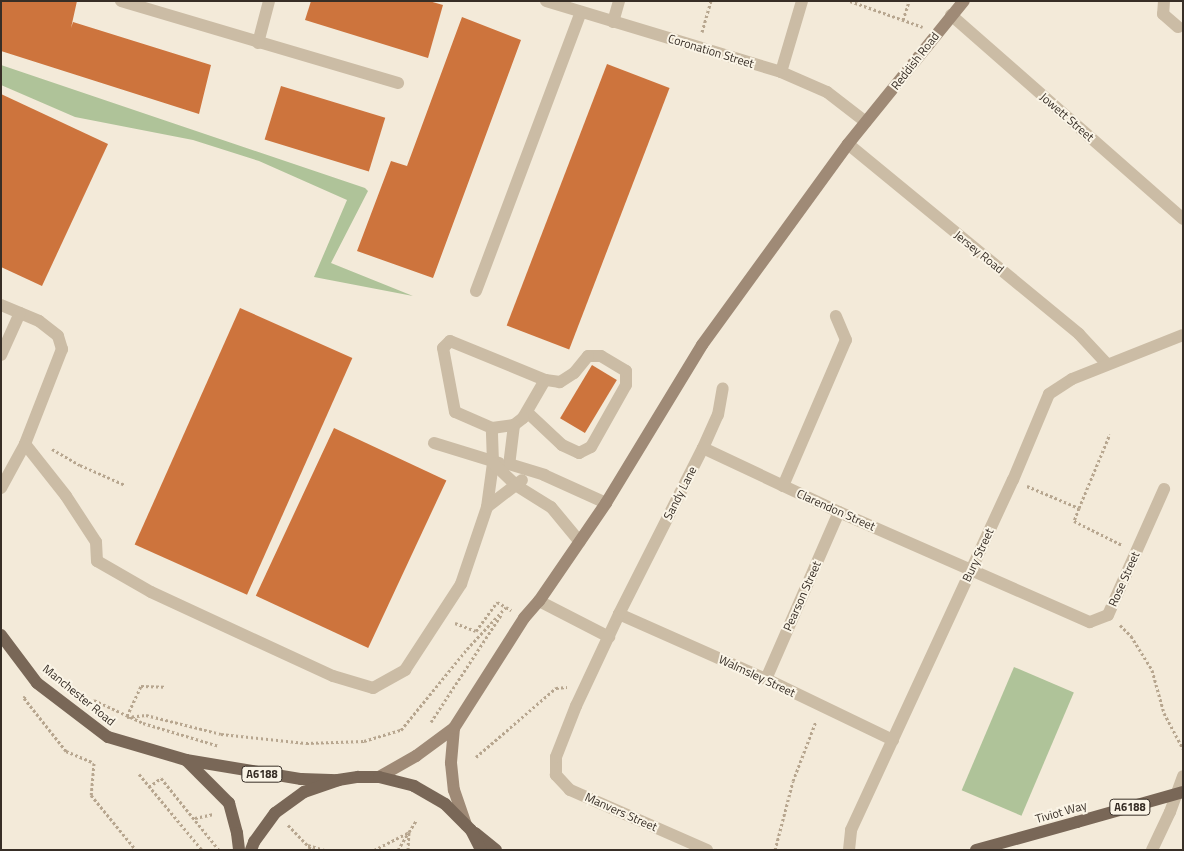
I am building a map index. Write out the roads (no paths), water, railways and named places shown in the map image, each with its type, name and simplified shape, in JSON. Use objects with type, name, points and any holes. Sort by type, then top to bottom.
[{"type":"main road","name":"Reddish Road","points":[[866,122],[964,1]]},
{"type":"main road","points":[[379,777],[416,756],[454,728],[524,618],[539,601],[606,503],[702,345],[866,122]]},
{"type":"main road","name":"Manchester Road","points":[[1,634],[37,683],[108,737],[186,760],[301,779],[338,780]]},
{"type":"main road","points":[[454,728],[451,763],[454,790],[468,828],[481,850]]},
{"type":"main road","name":"Manchester Road","points":[[186,760],[228,802],[237,833],[239,850]]},
{"type":"main road","points":[[250,850],[275,813],[304,792],[338,780],[379,777],[414,786],[446,804],[468,828],[496,850]]},
{"type":"main road","name":"Tiviot Way","points":[[976,850],[1183,792]]},
{"type":"street","points":[[121,1],[398,83]]},
{"type":"street","points":[[258,43],[269,1]]},
{"type":"street","name":"Coronation Street","points":[[546,1],[781,72],[827,92],[866,122]]},
{"type":"street","points":[[613,22],[619,1]]},
{"type":"street","points":[[781,72],[802,1]]},
{"type":"street","points":[[1164,1],[1163,14],[1178,27]]},
{"type":"street","points":[[476,291],[581,12]]},
{"type":"street","name":"Jowett Street","points":[[951,15],[1183,219]]},
{"type":"street","name":"Jersey Road","points":[[848,144],[1079,334],[1107,364]]},
{"type":"street","points":[[1,306],[38,320],[58,336],[62,349],[25,444],[1,488]]},
{"type":"street","points":[[1,355],[20,313]]},
{"type":"street","points":[[783,486],[846,340],[836,316]]},
{"type":"street","name":"Bury Street","points":[[849,850],[851,830],[1013,480],[1050,394],[1072,379],[1183,336]]},
{"type":"street","points":[[528,413],[562,445],[579,453],[591,447],[626,385],[626,371],[601,356],[588,356],[574,373],[560,382],[545,380],[450,340],[443,348],[455,412],[492,428],[514,424],[528,413],[545,380]]},
{"type":"street","name":"Sandy Lane","points":[[556,757],[586,684],[619,614],[703,448],[718,414],[724,388]]},
{"type":"street","points":[[509,464],[514,424]]},
{"type":"street","points":[[25,444],[66,496],[96,542],[97,561],[151,592],[333,676],[373,688],[405,670],[461,584],[487,507],[493,463],[492,428]]},
{"type":"street","points":[[434,443],[493,463],[509,464],[544,474],[606,503]]},
{"type":"street","name":"Clarendon Street","points":[[703,448],[839,512],[971,570]]},
{"type":"street","points":[[493,463],[517,486],[551,508],[580,542]]},
{"type":"street","points":[[487,507],[517,486],[529,471]]},
{"type":"street","name":"Rose Street","points":[[971,570],[1090,622],[1108,615],[1164,489]]},
{"type":"street","name":"Pearson Street","points":[[766,679],[839,512]]},
{"type":"street","points":[[539,601],[609,637]]},
{"type":"street","name":"Walmsley Street","points":[[619,614],[766,679],[893,740]]},
{"type":"street","name":"Manvers Street","points":[[556,757],[556,775],[570,790],[707,850]]},
{"type":"street","points":[[1152,850],[1170,812],[1183,776]]}]
